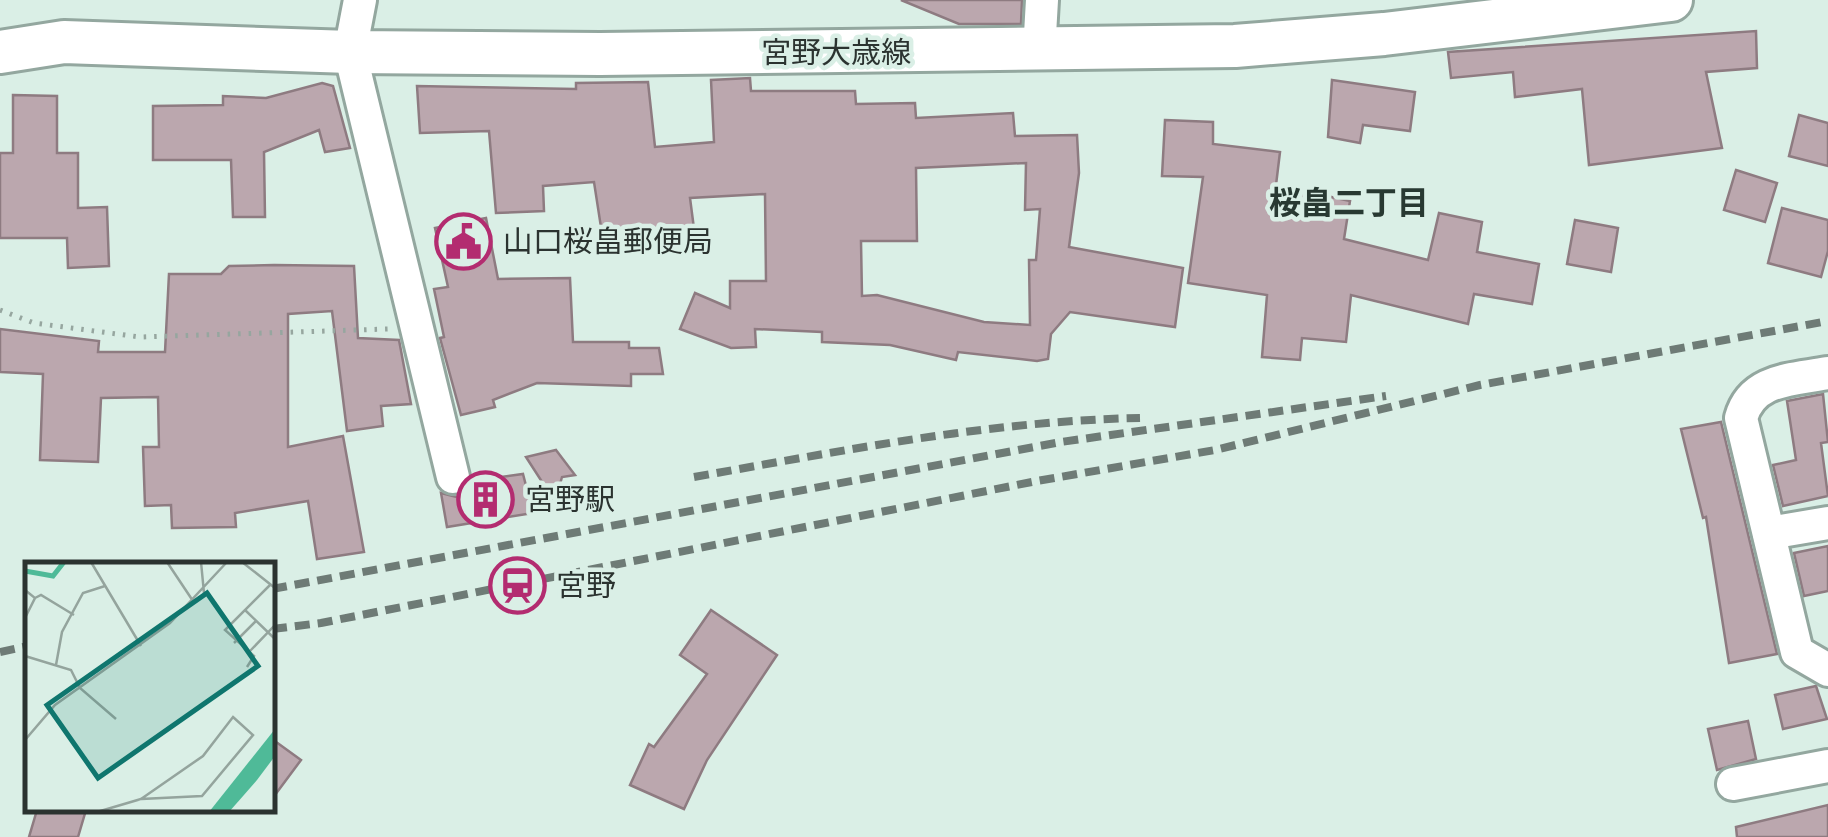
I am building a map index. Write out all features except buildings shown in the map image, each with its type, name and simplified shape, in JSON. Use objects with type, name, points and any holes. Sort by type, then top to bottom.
[{"type":"main road","name":"宮野大歳線","points":[[0,52],[64,42],[350,52],[1039,52],[1236,46],[1384,34],[1672,0]]},
{"type":"street","points":[[360,0],[350,52],[454,477]]},
{"type":"street","points":[[1039,52],[1042,0]]},
{"type":"street","points":[[1828,373],[1764,385],[1746,400],[1741,418],[1797,652],[1828,670]]},
{"type":"street","points":[[1769,533],[1828,523]]},
{"type":"street","points":[[1733,784],[1828,766]]},
{"type":"path","points":[[0,310],[34,323],[140,337],[371,332],[416,324]]},
{"type":"railway","points":[[275,629],[321,623],[1037,481],[1215,450],[1480,385],[1828,321]]},
{"type":"railway","points":[[275,588],[1061,442],[1386,396]]},
{"type":"railway","points":[[694,477],[972,431],[1140,418]]},
{"type":"railway","points":[[0,652],[25,647]]},
{"type":"place","name":"山口桜畠郵便局","points":[[464,242]]},
{"type":"place","name":"宮野駅","points":[[486,500]]},
{"type":"place","name":"宮野","points":[[517,586]]},
{"type":"district","name":"桜畠二丁目","points":[[1349,203]]}]
